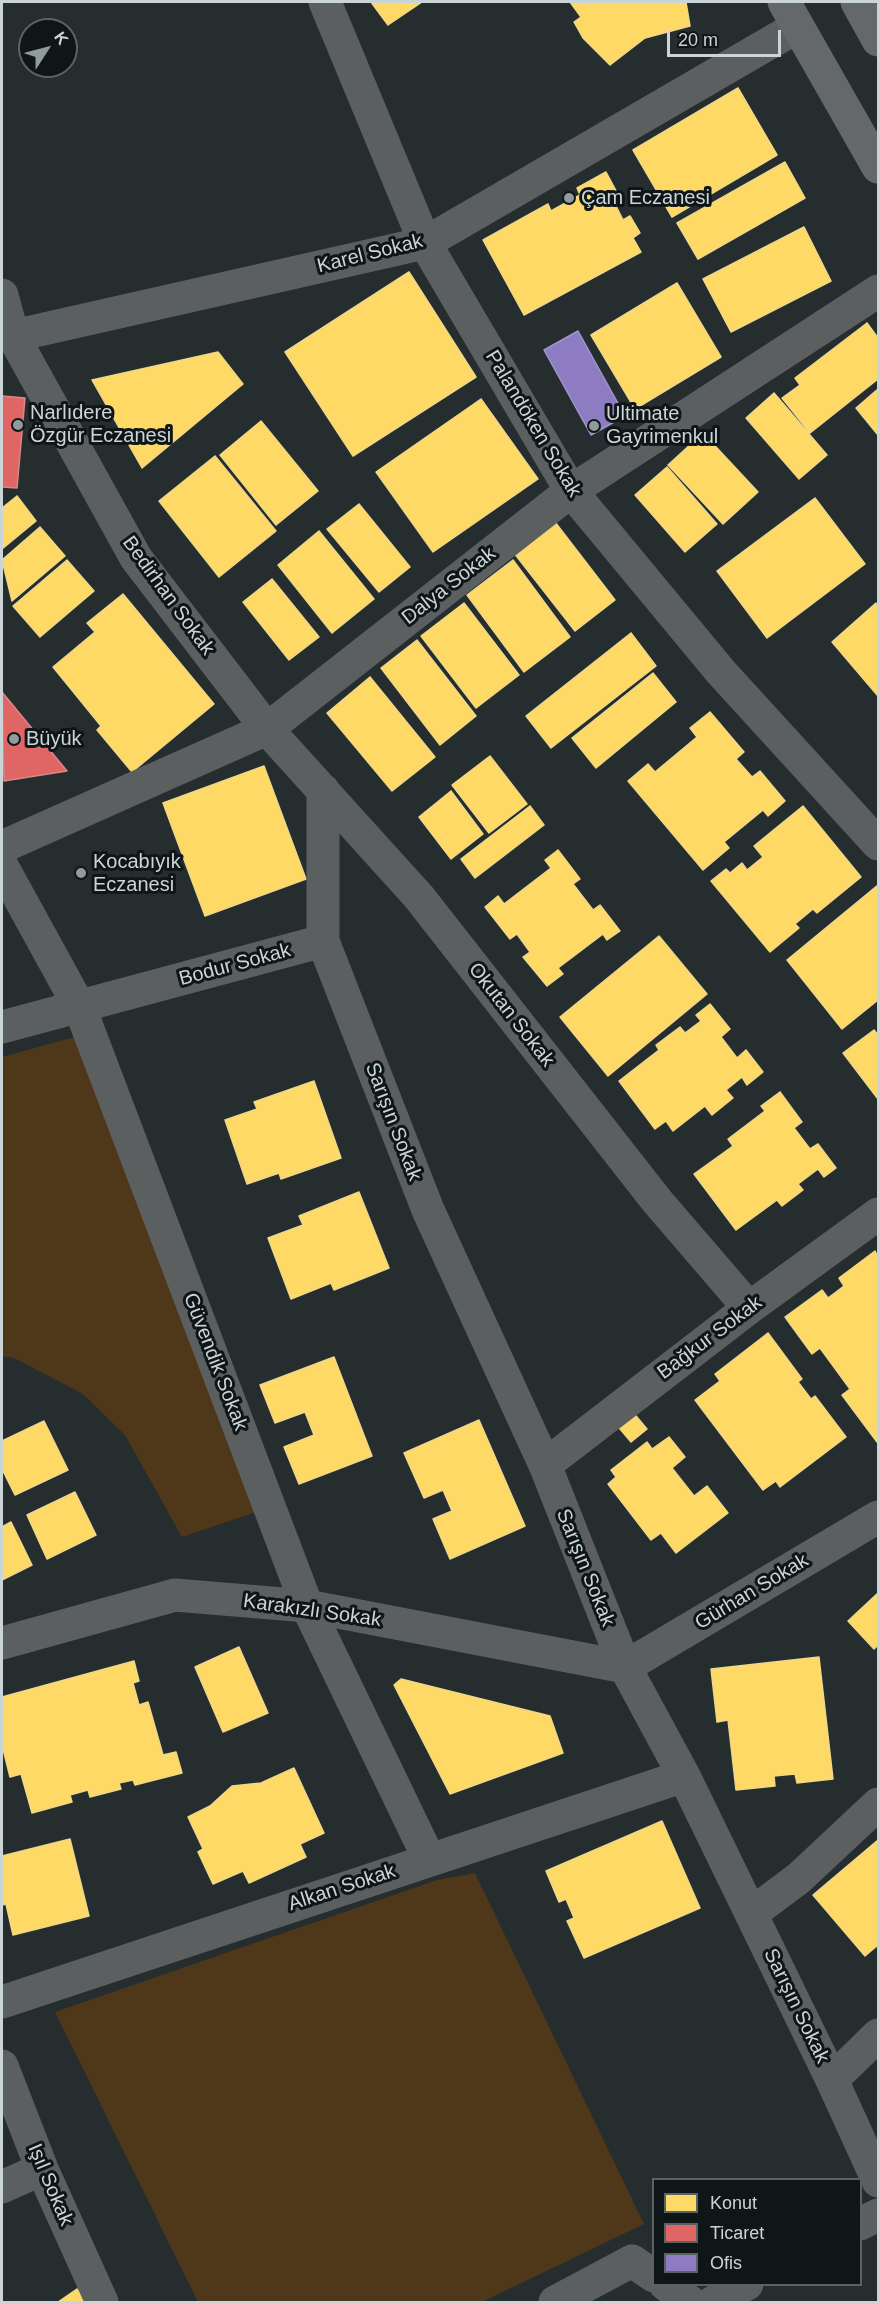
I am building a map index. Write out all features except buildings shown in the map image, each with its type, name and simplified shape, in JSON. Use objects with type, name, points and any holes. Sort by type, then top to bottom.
[{"type":"main road","points":[[857,2],[879,40]]},
{"type":"main road","points":[[790,14],[879,167]]},
{"type":"street","name":"Palandöken Sokak","points":[[325,2],[425,243],[571,491],[721,672],[879,844]]},
{"type":"street","name":"Karel Sokak","points":[[7,336],[425,243],[790,14]]},
{"type":"street","name":"Dalya Sokak","points":[[2,847],[267,729],[571,491],[879,291]]},
{"type":"street","name":"Bedirhan Sokak","points":[[2,295],[7,336],[136,558],[267,729]]},
{"type":"street","name":"Okutan Sokak","points":[[267,729],[419,897],[657,1201],[749,1308]]},
{"type":"street","points":[[322,941],[323,790]]},
{"type":"street","name":"Güvendik Sokak","points":[[2,866],[80,1008],[307,1606],[429,1859]]},
{"type":"street","name":"Bodur Sokak","points":[[2,1027],[80,1008],[322,941]]},
{"type":"street","name":"Sarışın Sokak","points":[[322,941],[428,1210],[544,1465],[625,1667],[684,1776],[879,2181]]},
{"type":"street","name":"Bağkur Sokak","points":[[544,1465],[749,1308],[879,1214]]},
{"type":"street","name":"Gürhan Sokak","points":[[625,1667],[879,1517]]},
{"type":"street","name":"Karakızlı Sokak","points":[[2,1643],[175,1595],[307,1606],[625,1667]]},
{"type":"street","name":"Alkan Sokak","points":[[2,2002],[684,1776]]},
{"type":"street","points":[[751,1914],[799,1878],[879,1804]]},
{"type":"street","points":[[832,2080],[879,2035]]},
{"type":"street","name":"Işıl Sokak","points":[[2,2066],[42,2169],[102,2302]]},
{"type":"street","points":[[2,2187],[42,2169]]},
{"type":"street","points":[[862,2224],[879,2215]]},
{"type":"street","points":[[555,2302],[632,2260],[652,2275]]},
{"type":"street","points":[[668,2286],[690,2302]]},
{"type":"street","points":[[713,2302],[743,2286]]},
{"type":"shaded area","points":[[78,1036],[262,1510],[182,1537],[125,1435],[83,1394],[14,1358],[2,1356],[2,1057]]},
{"type":"shaded area","points":[[475,1873],[644,2224],[482,2302],[198,2302],[55,2012],[437,1880]]},
{"type":"place","name":"Çam Eczanesi","points":[[569,198]]},
{"type":"place","name":"Narlıdere Özgür Eczanesi","points":[[18,425]]},
{"type":"place","name":"Ultimate Gayrimenkul","points":[[594,426]]},
{"type":"place","name":"Büyük","points":[[14,739]]},
{"type":"place","name":"Kocabıyık Eczanesi","points":[[81,873]]}]
